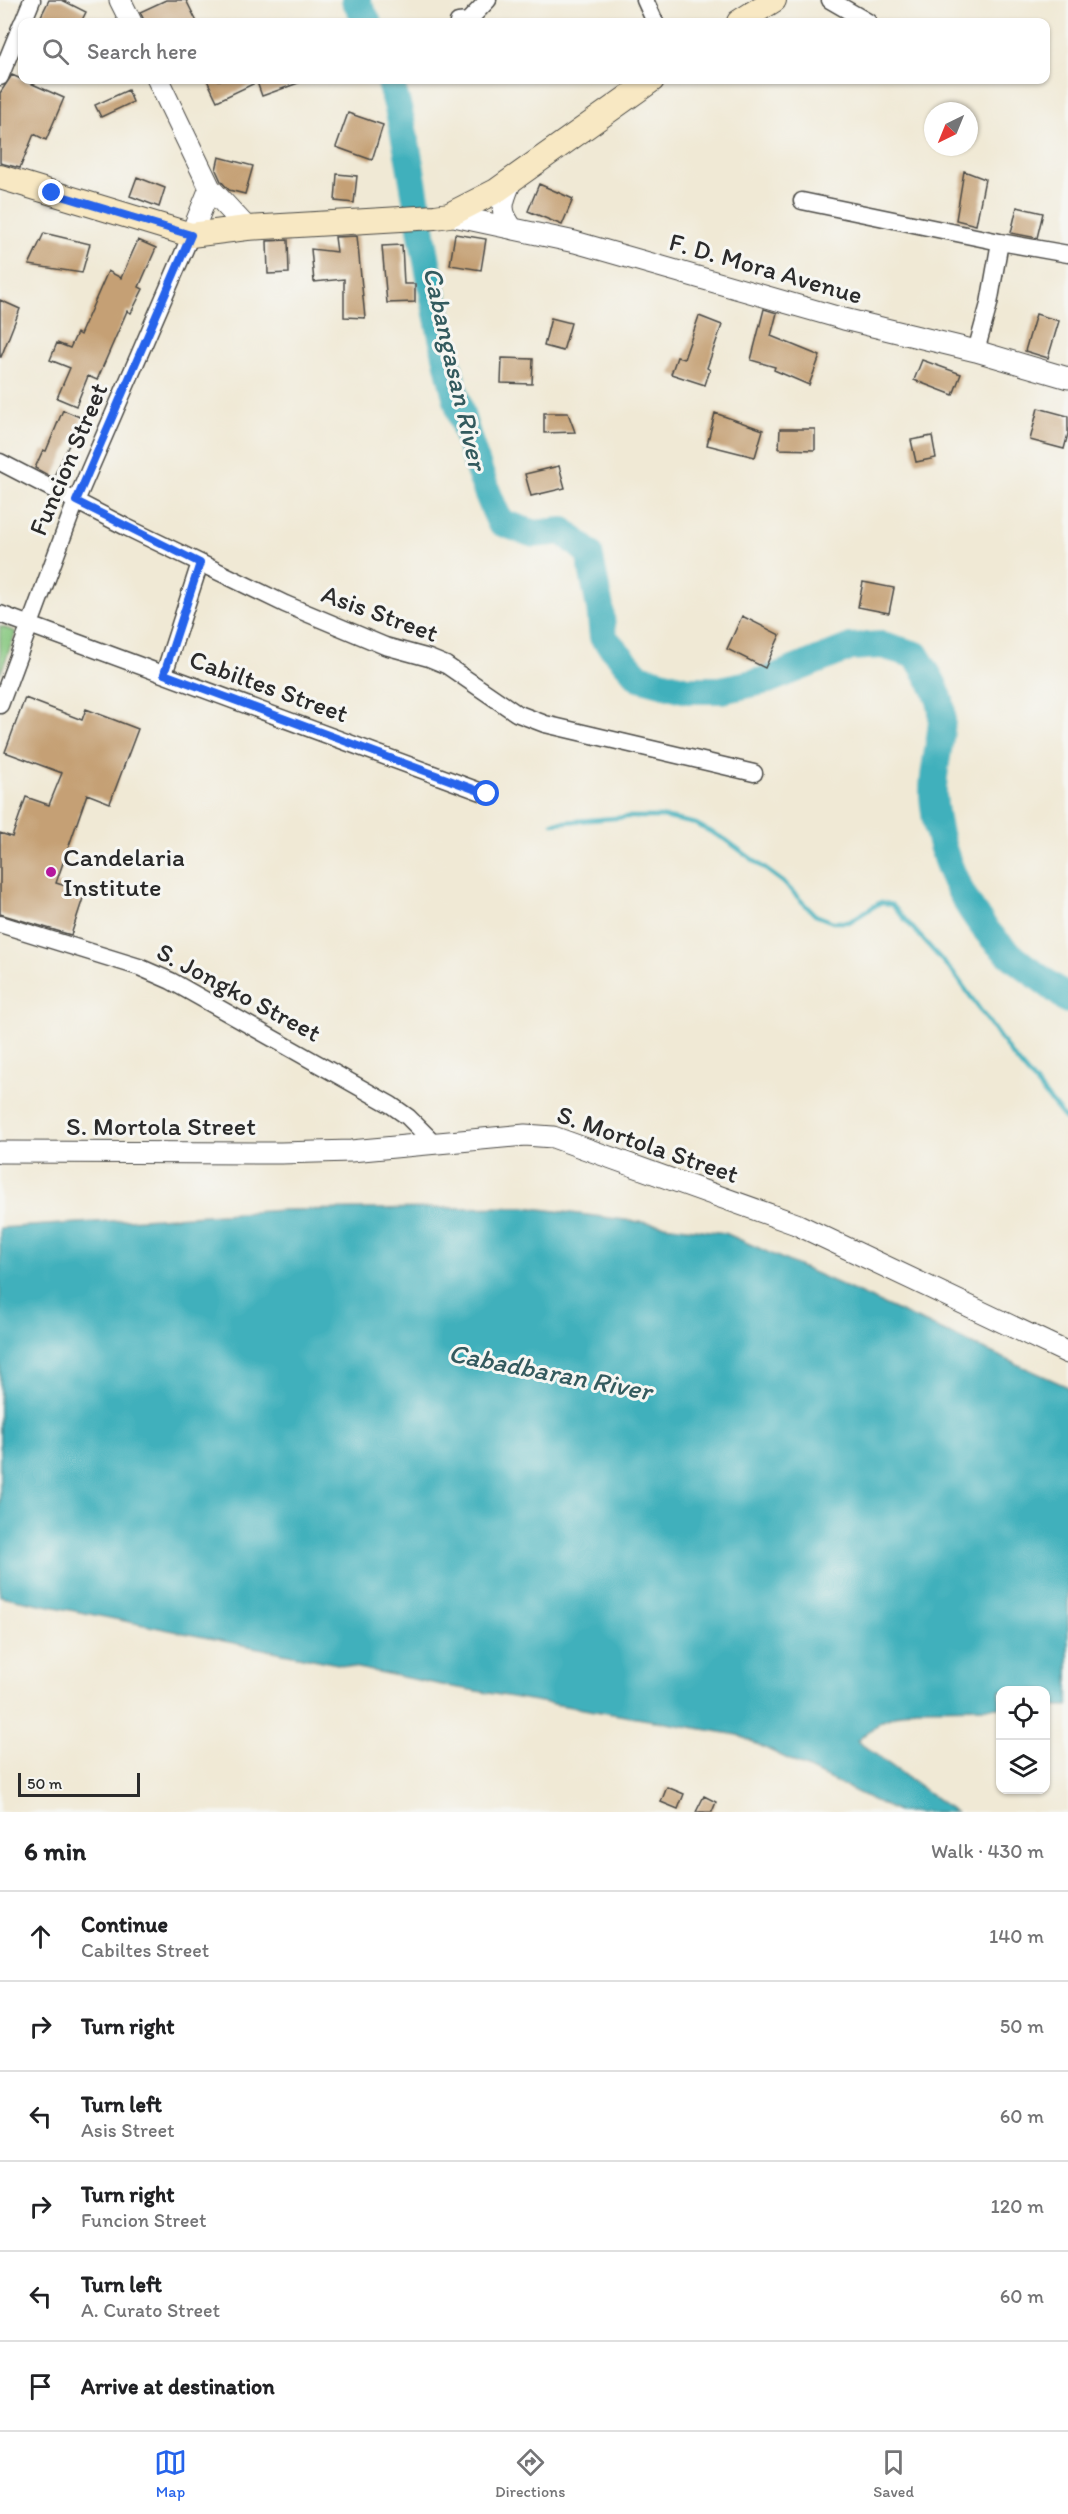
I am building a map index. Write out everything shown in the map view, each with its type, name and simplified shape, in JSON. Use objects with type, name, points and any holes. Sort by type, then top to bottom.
[{"type":"main road","points":[[745,18],[774,0]]},
{"type":"main road","points":[[0,177],[191,235],[247,228],[432,217],[496,191],[646,84]]},
{"type":"street","points":[[25,18],[32,0]]},
{"type":"street","points":[[120,0],[129,18]]},
{"type":"street","points":[[471,18],[488,0]]},
{"type":"street","points":[[645,0],[653,18]]},
{"type":"street","points":[[830,0],[861,18]]},
{"type":"street","points":[[0,77],[18,35]]},
{"type":"street","points":[[160,84],[210,188],[247,228]]},
{"type":"street","points":[[512,179],[502,206],[505,218],[513,229]]},
{"type":"street","points":[[191,235],[210,188]]},
{"type":"street","points":[[802,201],[1068,254]]},
{"type":"street","name":"F. D. Mora Avenue","points":[[432,217],[513,229],[575,242],[844,319],[976,351],[1068,378]]},
{"type":"street","name":"Funcion Street","points":[[0,705],[76,501],[191,235]]},
{"type":"street","points":[[976,351],[989,304],[1000,242]]},
{"type":"street","name":"Asis Street","points":[[0,462],[285,604],[385,646],[446,665],[516,713],[544,724],[753,774]]},
{"type":"street","points":[[164,674],[200,563]]},
{"type":"street","name":"Cabiltes Street","points":[[0,614],[487,794]]},
{"type":"street","name":"S. Jongko Street","points":[[0,924],[139,967],[171,981],[391,1105],[408,1117],[434,1143]]},
{"type":"street","name":"S. Mortola Street","points":[[0,1152],[281,1154],[351,1151],[525,1135],[553,1137],[796,1224],[1068,1353]]},
{"type":"green space","points":[[0,626],[16,632],[0,675]]},
{"type":"water","name":"Cabadbaran River","points":[[525,1207],[725,1233],[1068,1387],[1068,1706],[1050,1706],[1050,1686],[996,1686],[996,1707],[914,1708],[880,1722],[857,1741],[955,1812],[898,1812],[738,1735],[447,1686],[0,1596],[0,1228],[283,1210]]},
{"type":"building","points":[[49,0],[62,0],[86,12],[83,18],[40,18]]},
{"type":"building","points":[[166,0],[186,0],[195,18],[143,18],[140,12]]},
{"type":"building","points":[[12,75],[18,78],[18,84],[32,84],[64,98],[46,140],[34,134],[20,168],[0,163],[0,93]]},
{"type":"building","points":[[209,84],[253,84],[217,101]]},
{"type":"building","points":[[258,84],[296,84],[262,96]]},
{"type":"building","points":[[128,90],[133,102],[101,117],[95,105]]},
{"type":"building","points":[[348,113],[383,125],[372,160],[336,147]]},
{"type":"building","points":[[219,157],[253,166],[245,194],[229,190],[221,181],[216,170]]},
{"type":"building","points":[[964,171],[985,179],[976,225],[956,220]]},
{"type":"building","points":[[337,174],[357,176],[354,203],[335,201]]},
{"type":"building","points":[[137,177],[165,188],[159,207],[130,196]]},
{"type":"building","points":[[539,184],[573,199],[562,225],[528,211]]},
{"type":"building","points":[[1017,207],[1043,213],[1037,238],[1011,233]]},
{"type":"building","points":[[44,233],[90,244],[82,273],[29,265]]},
{"type":"building","points":[[455,234],[486,239],[481,270],[450,265]]},
{"type":"building","points":[[357,236],[365,318],[344,317],[344,279],[314,282],[311,249],[337,252],[335,237]]},
{"type":"building","points":[[138,240],[156,248],[139,287],[143,289],[131,313],[127,311],[97,380],[88,376],[76,406],[57,398],[70,368],[50,360],[57,343],[70,348],[77,333],[80,335],[108,271],[121,278]]},
{"type":"building","points":[[288,240],[289,273],[268,274],[267,241]]},
{"type":"building","points":[[402,245],[404,284],[415,284],[415,302],[387,303],[382,246]]},
{"type":"building","points":[[0,300],[20,309],[1,357],[0,357]]},
{"type":"building","points":[[764,309],[777,313],[771,336],[820,356],[809,385],[774,370],[775,367],[751,360]]},
{"type":"building","points":[[1036,314],[1059,321],[1048,358],[1025,351]]},
{"type":"building","points":[[699,316],[722,325],[707,368],[710,370],[705,385],[671,374],[677,357],[684,359]]},
{"type":"building","points":[[551,318],[571,323],[563,351],[544,346]]},
{"type":"building","points":[[502,358],[533,359],[532,384],[501,383]]},
{"type":"building","points":[[922,360],[961,374],[953,395],[914,380]]},
{"type":"building","points":[[1038,408],[1068,416],[1068,434],[1064,449],[1030,440]]},
{"type":"building","points":[[63,410],[82,418],[53,478],[35,468],[43,450],[46,451]]},
{"type":"building","points":[[544,413],[568,413],[575,432],[544,433]]},
{"type":"building","points":[[715,413],[763,430],[755,457],[707,445]]},
{"type":"building","points":[[780,429],[815,429],[815,450],[779,449]]},
{"type":"building","points":[[932,436],[936,458],[916,462],[911,440]]},
{"type":"building","points":[[559,466],[565,488],[531,496],[525,474]]},
{"type":"building","points":[[863,582],[894,588],[889,613],[858,607]]},
{"type":"building","points":[[742,616],[780,635],[765,668],[727,649]]},
{"type":"building","points":[[25,698],[82,720],[86,709],[138,729],[110,803],[87,794],[56,883],[85,892],[71,935],[0,914],[0,833],[12,837],[26,797],[49,805],[62,773],[5,752]]},
{"type":"building","points":[[667,1787],[684,1794],[678,1809],[661,1802]]},
{"type":"building","points":[[704,1796],[716,1802],[712,1812],[696,1812]]},
{"type":"waterway","name":"Cabangasan River","points":[[355,0],[366,18]]},
{"type":"waterway","name":"Cabangasan River","points":[[391,84],[406,141],[453,386],[474,455],[500,522],[534,534],[563,531],[589,553],[600,608],[603,637],[639,677],[687,690],[721,690],[768,680],[851,647],[882,645],[916,655],[941,705],[942,722],[933,795],[940,839],[955,881],[978,919],[1007,952],[1068,1000]]},
{"type":"waterway","points":[[553,823],[627,817],[663,817],[696,824],[726,840],[783,882],[815,915],[833,922],[849,922],[881,902],[892,905],[956,976],[1012,1055],[1068,1122]]},
{"type":"place","name":"Candelaria Institute","points":[[51,872]]},
{"type":"route","points":[[52,193],[191,235],[76,501],[200,563],[164,674],[487,794]]}]
